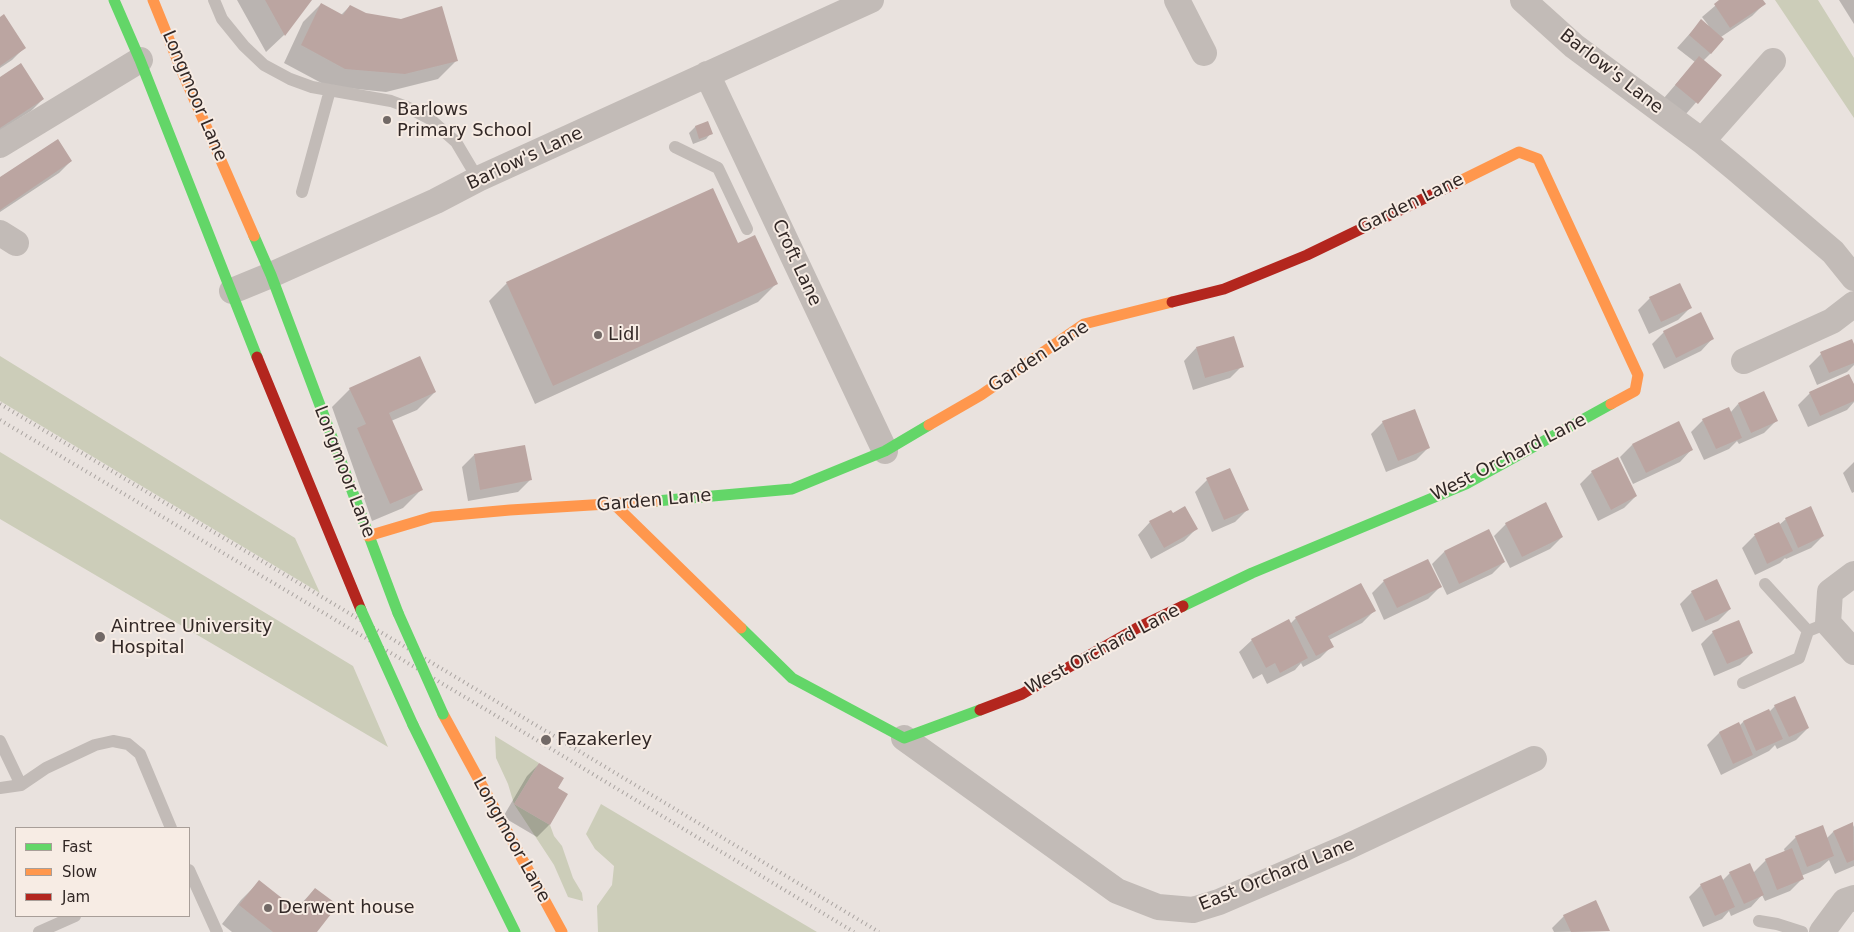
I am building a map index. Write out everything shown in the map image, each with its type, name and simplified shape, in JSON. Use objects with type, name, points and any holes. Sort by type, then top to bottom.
[{"type":"street","name":"Longmoor Lane","points":[[114,0],[140,60],[275,402],[361,610],[413,725],[515,932]]},
{"type":"street","name":"Longmoor Lane","points":[[153,0],[271,275],[368,536],[442,714],[562,932]]},
{"type":"street","name":"Barlow's Lane","points":[[232,291],[436,201],[478,179],[871,0]]},
{"type":"street","points":[[1177,0],[1204,53]]},
{"type":"street","name":"Barlow's Lane","points":[[1523,0],[1574,46],[1702,141],[1833,252],[1854,278]]},
{"type":"street","points":[[0,145],[140,60]]},
{"type":"street","points":[[1702,141],[1773,61]]},
{"type":"street","name":"Croft Lane","points":[[706,74],[886,451]]},
{"type":"street","name":"Garden Lane","points":[[368,536],[432,517],[510,510],[615,506],[792,489],[886,451],[981,394],[1084,324],[1224,289],[1308,255],[1519,152],[1538,159],[1638,375],[1635,391]]},
{"type":"street","points":[[1744,361],[1832,321],[1854,304]]},
{"type":"street","name":"West Orchard Lane","points":[[904,738],[1022,694],[1137,628],[1252,573],[1466,484],[1635,391]]},
{"type":"street","points":[[615,506],[792,678],[904,738]]},
{"type":"street","points":[[1854,574],[1830,592],[1818,627],[1854,652]]},
{"type":"street","name":"East Orchard Lane","points":[[904,738],[1117,891],[1158,907],[1193,910],[1219,902],[1345,848],[1534,760]]},
{"type":"street","points":[[1822,932],[1845,901],[1854,898]]},
{"type":"lane","points":[[214,0],[222,19],[244,46],[264,65],[312,88],[390,101],[407,107],[430,119],[456,142],[478,179]]},
{"type":"lane","points":[[302,192],[330,90]]},
{"type":"lane","points":[[675,147],[718,168],[747,229]]},
{"type":"lane","points":[[1743,683],[1799,658],[1818,627],[1765,584]]},
{"type":"lane","points":[[0,741],[21,785]]},
{"type":"lane","points":[[0,788],[21,785],[46,768],[95,744],[113,741],[128,744],[140,754],[171,827]]},
{"type":"lane","points":[[190,872],[217,932]]},
{"type":"lane","points":[[39,932],[73,917]]},
{"type":"lane","points":[[1759,921],[1777,924],[1802,932]]},
{"type":"green space","points":[[1775,0],[1818,0],[1854,58],[1854,118]]},
{"type":"green space","points":[[0,356],[295,538],[320,593],[0,401]]},
{"type":"green space","points":[[0,452],[353,666],[388,747],[0,519]]},
{"type":"green space","points":[[495,736],[539,763],[514,804],[508,784],[496,758]]},
{"type":"green space","points":[[514,804],[550,825],[554,836],[562,846],[573,878],[582,893],[583,901],[568,897],[554,865]]},
{"type":"green space","points":[[601,804],[817,932],[598,932],[597,906],[612,885],[614,866],[595,849],[586,834]]},
{"type":"building","points":[[265,0],[312,0],[285,36]]},
{"type":"building","points":[[1719,0],[1763,0],[1766,4],[1730,28],[1714,4]]},
{"type":"building","points":[[321,3],[343,15],[350,5],[366,13],[401,19],[442,6],[458,61],[405,74],[345,69],[301,45]]},
{"type":"building","points":[[4,14],[26,48],[0,66],[0,17]]},
{"type":"building","points":[[1701,19],[1724,39],[1711,54],[1689,35]]},
{"type":"building","points":[[1699,56],[1722,75],[1698,104],[1675,85]]},
{"type":"building","points":[[21,63],[44,99],[0,128],[0,77]]},
{"type":"building","points":[[708,121],[713,134],[699,139],[695,126]]},
{"type":"building","points":[[58,139],[72,161],[0,210],[0,177]]},
{"type":"building","name":"Lidl","points":[[713,188],[738,243],[755,235],[778,284],[553,386],[506,282]]},
{"type":"building","points":[[1680,283],[1692,308],[1661,322],[1649,297]]},
{"type":"building","points":[[1701,312],[1714,339],[1676,358],[1663,331]]},
{"type":"building","points":[[1234,336],[1244,367],[1205,378],[1196,347]]},
{"type":"building","points":[[1852,339],[1854,344],[1854,363],[1829,373],[1820,352]]},
{"type":"building","points":[[420,356],[436,392],[389,413],[423,490],[390,504],[357,428],[366,424],[349,388]]},
{"type":"building","points":[[1849,374],[1854,384],[1854,401],[1820,416],[1809,392]]},
{"type":"building","points":[[1764,391],[1778,421],[1751,433],[1738,403]]},
{"type":"building","points":[[1729,407],[1742,438],[1716,449],[1702,419]]},
{"type":"building","points":[[1415,409],[1430,448],[1398,461],[1382,421]]},
{"type":"building","points":[[1679,421],[1693,450],[1646,473],[1632,444]]},
{"type":"building","points":[[525,445],[532,480],[480,490],[474,454]]},
{"type":"building","points":[[1618,457],[1637,496],[1611,510],[1591,471]]},
{"type":"building","points":[[1230,468],[1249,510],[1224,520],[1206,478]]},
{"type":"building","points":[[1546,502],[1563,537],[1522,557],[1505,523]]},
{"type":"building","points":[[1185,506],[1198,529],[1164,548],[1149,521],[1171,510],[1173,513]]},
{"type":"building","points":[[1811,506],[1824,536],[1798,548],[1785,518]]},
{"type":"building","points":[[1779,522],[1793,551],[1767,564],[1754,534]]},
{"type":"building","points":[[1489,529],[1505,562],[1459,584],[1444,551]]},
{"type":"building","points":[[1428,559],[1442,587],[1397,608],[1383,580]]},
{"type":"building","points":[[1717,579],[1731,609],[1705,621],[1691,591]]},
{"type":"building","points":[[1361,583],[1376,611],[1328,636],[1334,647],[1316,656],[1295,617]]},
{"type":"building","points":[[1289,619],[1308,658],[1280,673],[1275,663],[1266,668],[1251,639]]},
{"type":"building","points":[[1739,620],[1753,653],[1727,664],[1712,631]]},
{"type":"building","points":[[1795,696],[1809,728],[1789,737],[1774,705]]},
{"type":"building","points":[[1769,709],[1783,739],[1756,751],[1743,721]]},
{"type":"building","points":[[1739,722],[1753,755],[1733,764],[1719,732]]},
{"type":"building","points":[[539,763],[564,778],[558,788],[568,794],[550,825],[514,804]]},
{"type":"building","points":[[1853,822],[1854,860],[1847,863],[1833,831]]},
{"type":"building","points":[[1823,825],[1834,856],[1807,867],[1795,836]]},
{"type":"building","points":[[1792,848],[1804,879],[1777,890],[1765,859]]},
{"type":"building","points":[[1750,863],[1764,895],[1744,904],[1729,872]]},
{"type":"building","points":[[1721,875],[1735,907],[1715,916],[1700,884]]},
{"type":"building","name":"Derwent house","points":[[259,880],[297,910],[315,888],[338,905],[317,932],[273,932],[239,905]]},
{"type":"building","points":[[1596,900],[1610,931],[1571,932],[1563,915]]},
{"type":"railway","points":[[0,404],[879,932]]},
{"type":"railway","points":[[0,420],[505,721],[854,932]]},
{"type":"traffic: fast","points":[[114,0],[140,60],[257,357]]},
{"type":"traffic: fast","points":[[254,236],[271,275],[398,613]]},
{"type":"traffic: fast","points":[[1183,606],[1252,573],[1466,484],[1611,404]]},
{"type":"traffic: fast","points":[[656,501],[792,489],[885,451],[929,425]]},
{"type":"traffic: fast","points":[[361,610],[413,725]]},
{"type":"traffic: fast","points":[[398,613],[443,714]]},
{"type":"traffic: fast","points":[[741,628],[792,678],[904,738],[980,710]]},
{"type":"traffic: fast","points":[[413,725],[515,932]]},
{"type":"traffic: slow","points":[[153,0],[254,236]]},
{"type":"traffic: slow","points":[[1456,183],[1519,152],[1538,159],[1638,375],[1635,391],[1611,404]]},
{"type":"traffic: slow","points":[[929,425],[981,395],[1084,324],[1172,302]]},
{"type":"traffic: slow","points":[[368,536],[432,517],[656,501]]},
{"type":"traffic: slow","points":[[615,505],[741,628]]},
{"type":"traffic: slow","points":[[443,714],[562,932]]},
{"type":"traffic: jam","points":[[1172,302],[1224,289],[1307,255],[1456,183]]},
{"type":"traffic: jam","points":[[257,357],[361,610]]},
{"type":"traffic: jam","points":[[980,710],[1022,694],[1137,628],[1183,606]]},
{"type":"place","name":"Barlows Primary School","points":[[387,120]]},
{"type":"place","name":"Lidl","points":[[598,335]]},
{"type":"place","name":"Aintree University Hospital","points":[[100,637]]},
{"type":"place","name":"Fazakerley","points":[[546,740]]},
{"type":"place","name":"Derwent house","points":[[268,908]]}]
